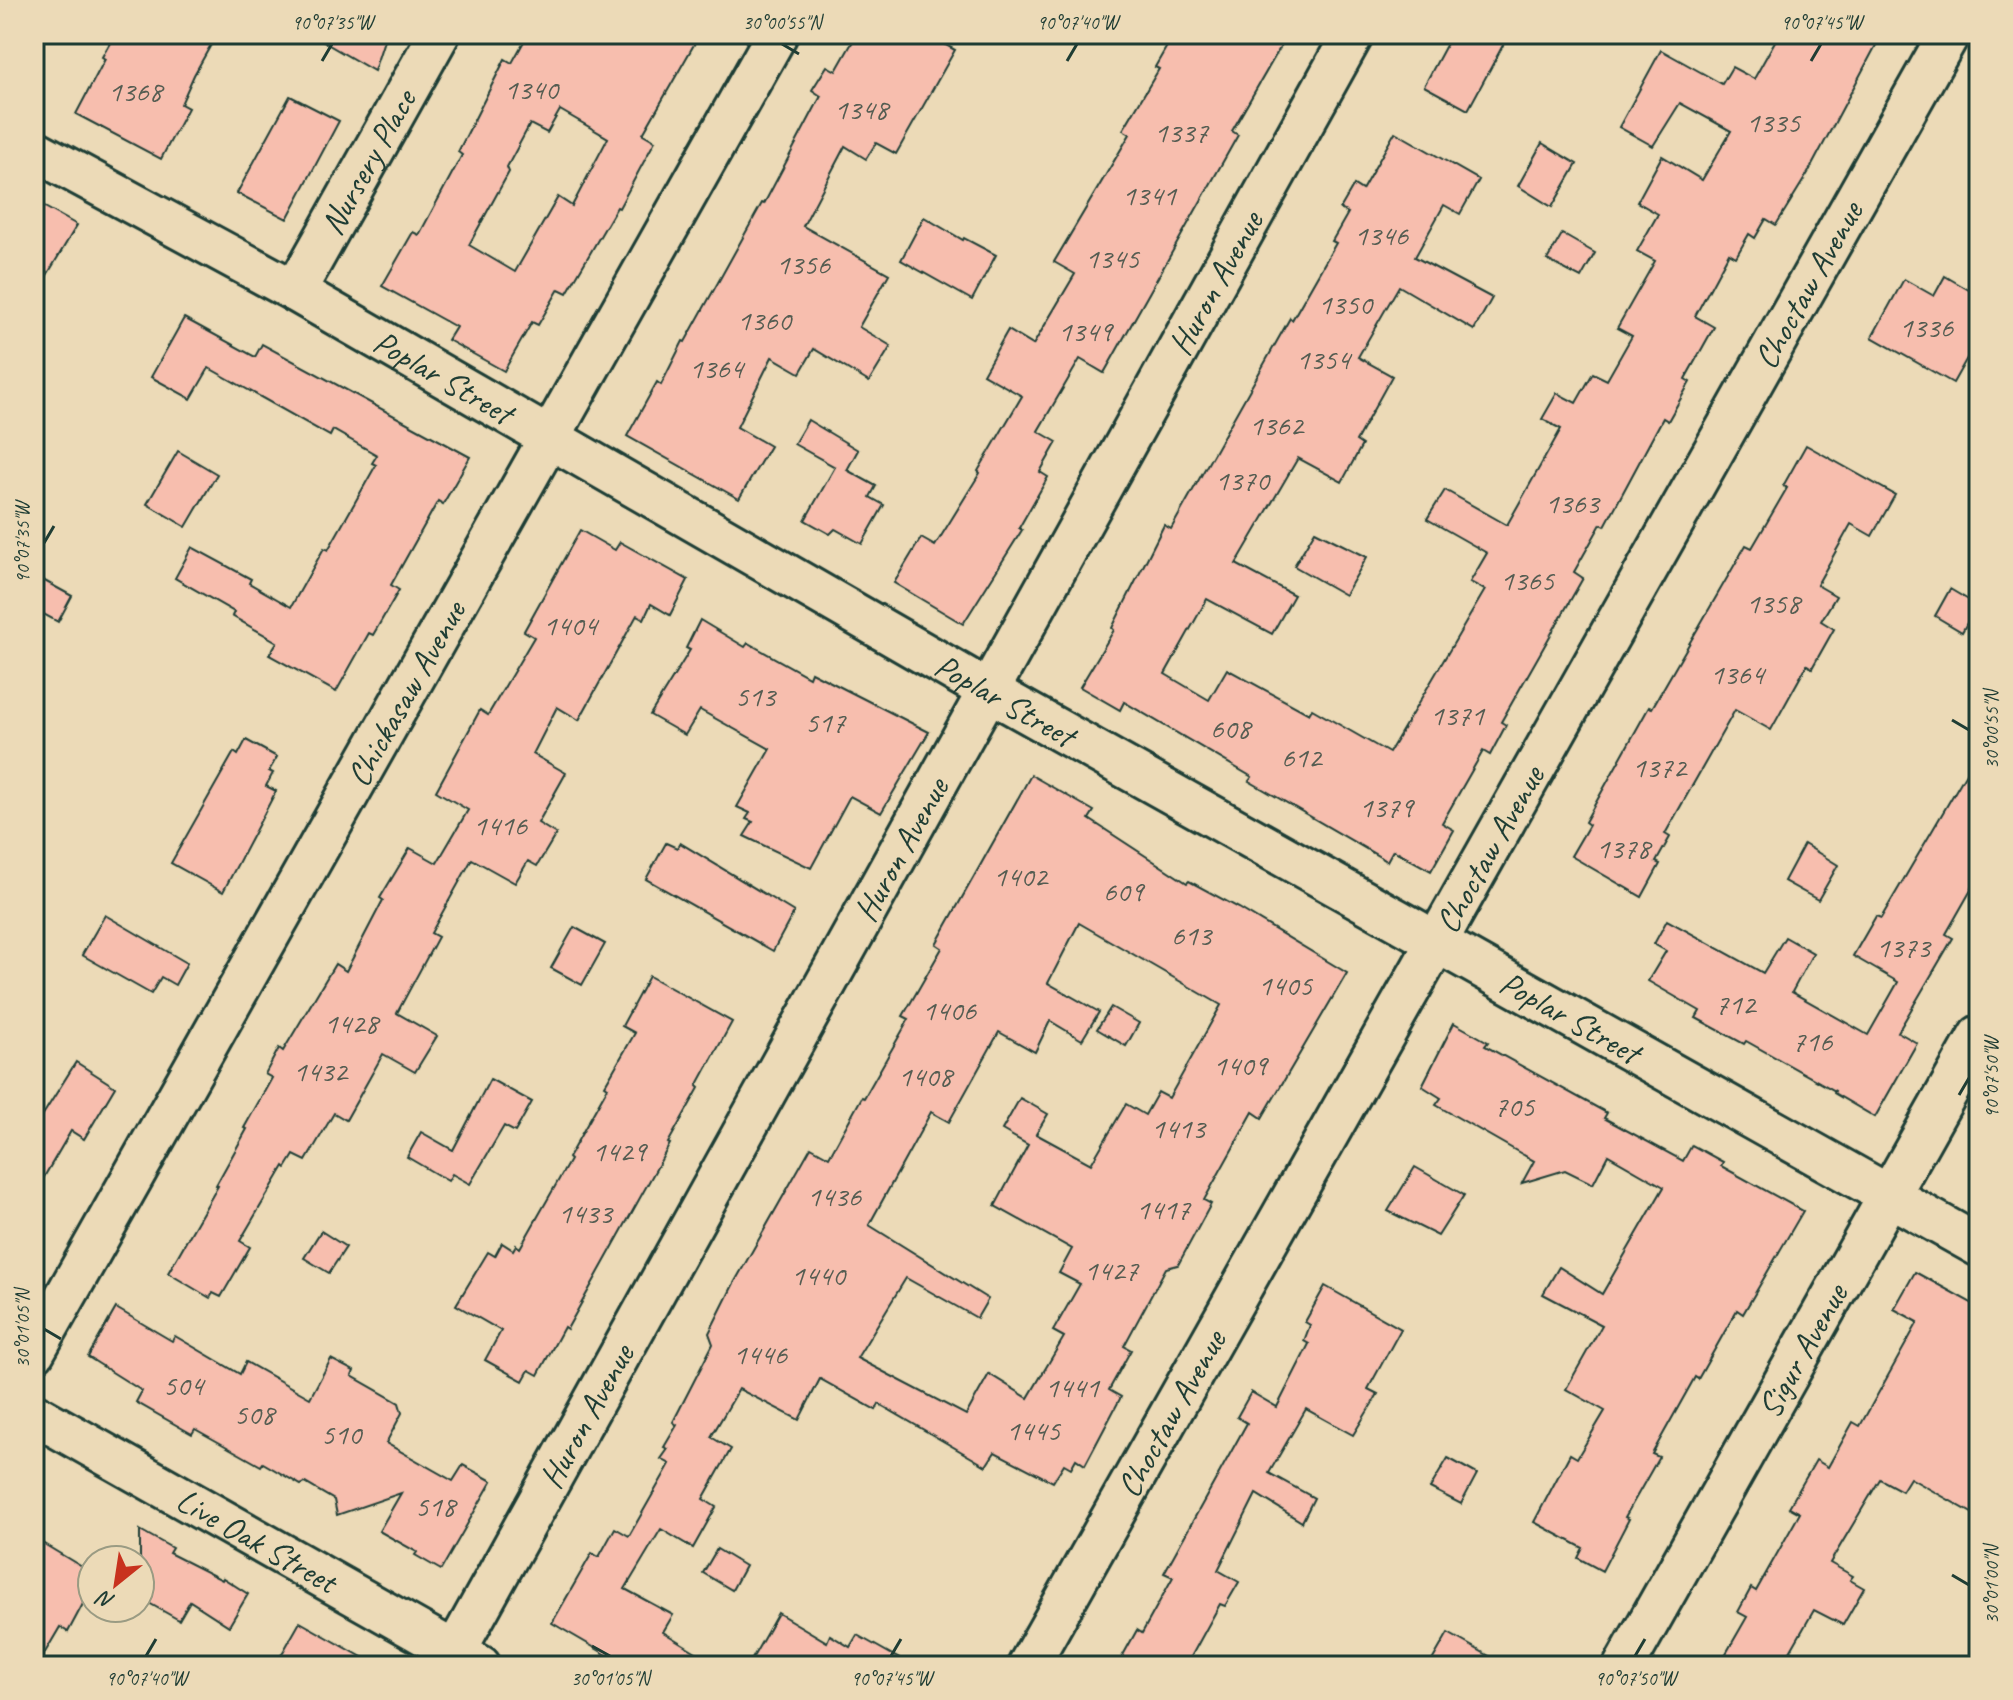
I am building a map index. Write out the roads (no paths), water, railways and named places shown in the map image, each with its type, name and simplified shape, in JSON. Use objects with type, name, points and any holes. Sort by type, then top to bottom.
[{"type":"street","name":"Nursery Place","points":[[295,291],[439,34]]},
{"type":"street","name":"Chickasaw Avenue","points":[[34,1352],[777,34]]},
{"type":"street","name":"Huron Avenue","points":[[460,1661],[989,691],[1353,34]]},
{"type":"street","name":"Choctaw Avenue","points":[[1028,1666],[1949,34]]},
{"type":"street","name":"Poplar Street","points":[[34,150],[295,291],[989,691],[1979,1246]]},
{"type":"street","name":"Sigur Avenue","points":[[1624,1666],[1979,1036]]},
{"type":"street","name":"Live Oak Street","points":[[34,1414],[460,1661]]}]
